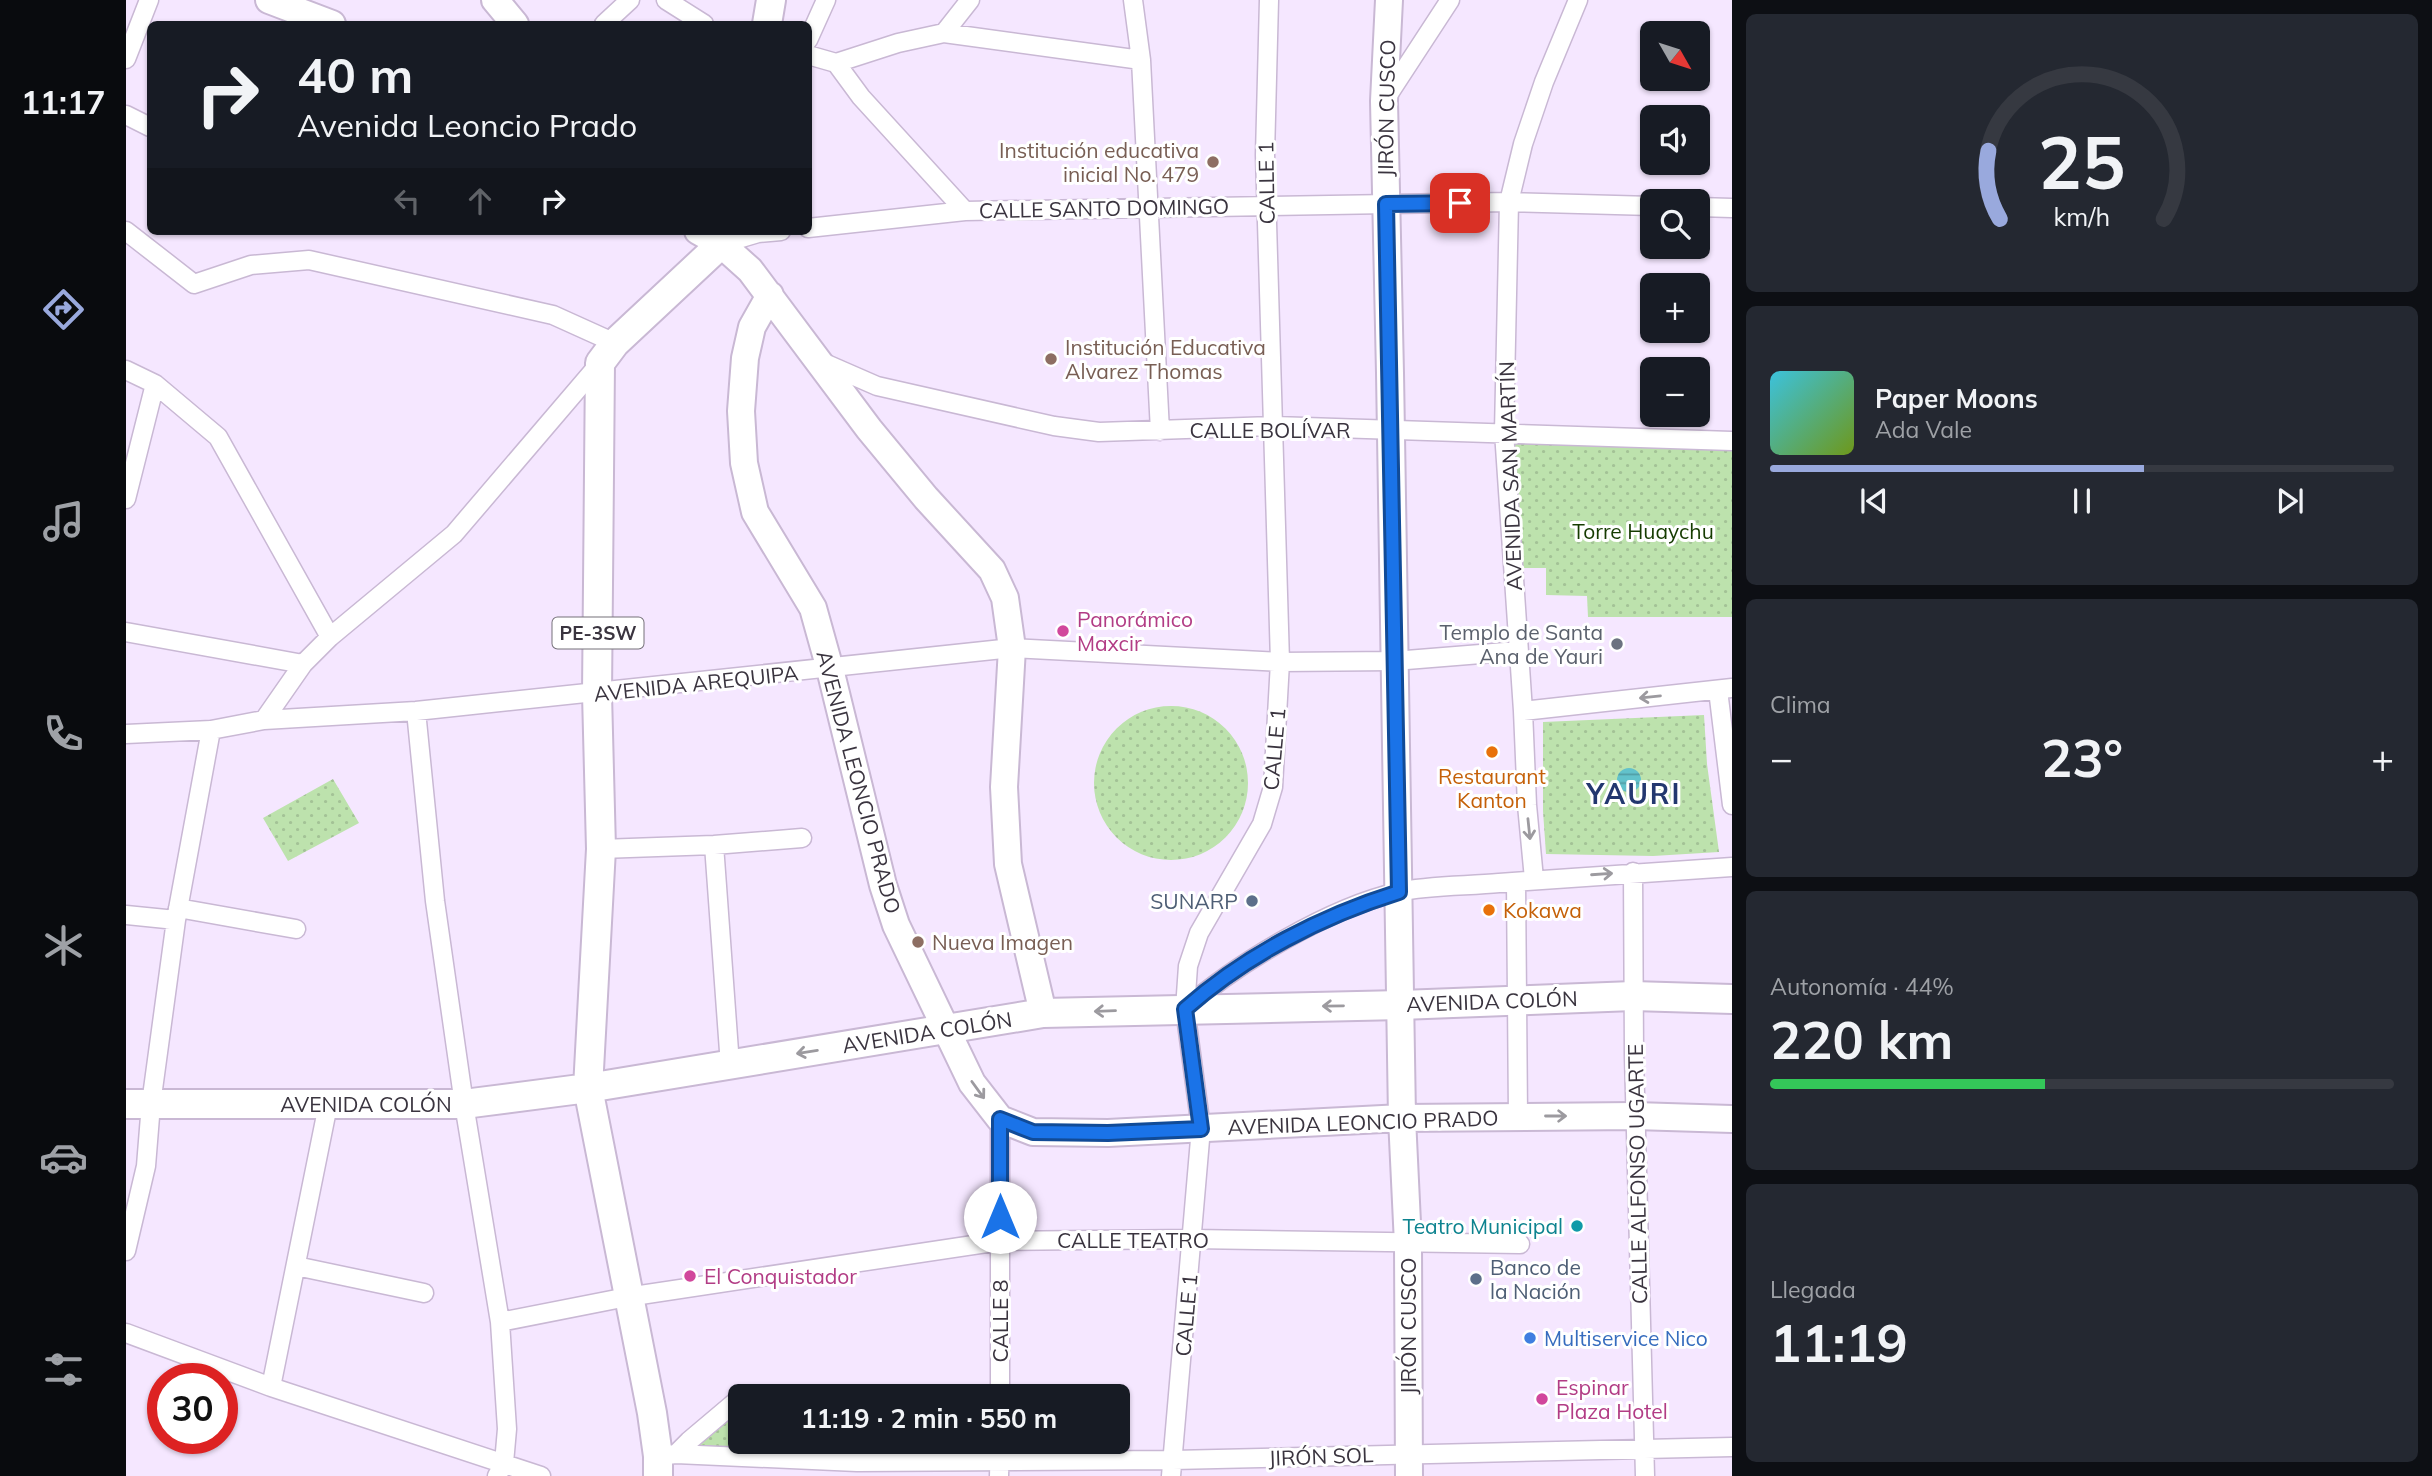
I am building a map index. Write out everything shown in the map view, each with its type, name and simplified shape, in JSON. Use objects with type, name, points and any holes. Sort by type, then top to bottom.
[{"type":"main road","points":[[768,21],[771,0]]},
{"type":"main road","points":[[607,353],[716,235]]},
{"type":"main road","name":"PE-3SW","points":[[588,1088],[601,849],[597,694],[607,353]]},
{"type":"main road","name":"AVENIDA COLÓN","points":[[139,1104],[464,1104],[588,1088],[1043,1013],[1401,1005],[1633,996],[1732,999]]},
{"type":"main road","points":[[588,1088],[627,1297],[664,1462]]},
{"type":"street","points":[[126,59],[149,0]]},
{"type":"street","points":[[269,0],[324,21]]},
{"type":"street","points":[[495,0],[512,21]]},
{"type":"street","points":[[607,21],[630,0]]},
{"type":"street","points":[[666,0],[699,21]]},
{"type":"street","points":[[812,31],[825,0]]},
{"type":"street","points":[[944,33],[970,0]]},
{"type":"street","points":[[1133,0],[1141,60],[1160,431]]},
{"type":"street","name":"CALLE 1","points":[[1172,1468],[1201,1129],[1185,1009],[1188,967],[1199,933],[1262,824],[1273,787],[1280,662],[1265,155],[1269,0]]},
{"type":"street","name":"JIRÓN CUSCO","points":[[1389,0],[1384,101],[1402,1118],[1408,1244],[1408,1465]]},
{"type":"street","points":[[1384,101],[1450,0]]},
{"type":"street","name":"AVENIDA SAN MARTÍN","points":[[1518,1116],[1517,1000],[1527,805],[1504,432],[1509,202],[1523,144],[1544,82],[1578,0]]},
{"type":"street","points":[[812,56],[836,63],[898,43],[944,33],[1141,60]]},
{"type":"street","points":[[836,63],[861,97],[965,211]]},
{"type":"street","points":[[126,115],[147,126]]},
{"type":"street","name":"CALLE SANTO DOMINGO","points":[[812,228],[965,211],[1509,202],[1640,206]]},
{"type":"street","points":[[1710,207],[1732,208]]},
{"type":"street","points":[[126,231],[194,284],[251,265],[309,260],[553,315],[607,353],[454,534],[330,637],[303,664],[264,720]]},
{"type":"street","points":[[716,235],[771,295],[885,449],[992,570],[1005,598],[1012,648],[1004,788],[1007,864],[1043,1013]]},
{"type":"street","name":"AVENIDA LEONCIO PRADO","points":[[771,295],[752,327],[745,358],[741,411],[744,463],[755,512],[813,608],[883,885],[896,925],[972,1083],[1000,1119],[1033,1132],[1108,1133],[1402,1118],[1635,1116],[1732,1119]]},
{"type":"street","name":"CALLE BOLÍVAR","points":[[817,360],[877,386],[1054,426],[1098,432],[1275,426],[1732,441]]},
{"type":"street","points":[[126,370],[155,384],[218,437],[330,637]]},
{"type":"street","points":[[127,490],[155,384]]},
{"type":"street","points":[[126,632],[303,664]]},
{"type":"street","name":"AVENIDA AREQUIPA","points":[[126,734],[211,730],[264,720],[416,711],[597,694],[1012,648],[1280,662],[1394,661],[1518,651]]},
{"type":"street","points":[[1523,711],[1725,689],[1732,805]]},
{"type":"street","points":[[416,711],[435,901],[464,1104],[500,1322],[507,1429],[500,1470]]},
{"type":"street","points":[[126,1251],[146,1166],[139,1104],[211,730]]},
{"type":"street","points":[[601,849],[714,845],[802,838]]},
{"type":"street","points":[[714,845],[730,1065]]},
{"type":"street","points":[[1185,1009],[1212,986],[1324,919],[1399,892],[1633,872],[1732,867]]},
{"type":"street","name":"CALLE ALFONSO UGARTE","points":[[1633,872],[1635,1116],[1645,1476]]},
{"type":"street","points":[[126,915],[177,914],[296,929]]},
{"type":"street","points":[[271,1387],[328,1105]]},
{"type":"street","name":"CALLE 8","points":[[1000,1119],[1000,1384]]},
{"type":"street","name":"CALLE TEATRO","points":[[500,1322],[627,1297],[1000,1241],[1193,1239],[1520,1244]]},
{"type":"street","points":[[296,1266],[424,1293]]},
{"type":"street","points":[[126,1333],[500,1470],[541,1476]]},
{"type":"street","points":[[664,1462],[728,1409]]},
{"type":"street","name":"JIRÓN SOL","points":[[664,1462],[1000,1459],[1172,1468],[1408,1465],[1732,1447]]},
{"type":"street","points":[[847,1454],[857,1462]]},
{"type":"green space","name":"Torre Huaychu","points":[[1509,441],[1732,446],[1732,617],[1588,617],[1587,596],[1546,595],[1546,568],[1519,568]]},
{"type":"green space","points":[[1171,706],[1200,712],[1225,729],[1242,754],[1248,783],[1242,812],[1225,837],[1200,854],[1171,860],[1142,854],[1117,837],[1100,812],[1094,783],[1100,754],[1117,729],[1142,712]]},
{"type":"green space","points":[[1704,715],[1707,764],[1719,852],[1653,856],[1546,854],[1543,722]]},
{"type":"green space","points":[[333,779],[359,823],[288,861],[263,818]]},
{"type":"green space","points":[[728,1416],[728,1451],[700,1450],[696,1446]]},
{"type":"water","points":[[1629,768],[1638,771],[1641,780],[1638,789],[1629,792],[1620,789],[1617,780],[1620,771]]},
{"type":"place","name":"Institución educativa inicial No. 479","points":[[1213,162]]},
{"type":"place","name":"Institución Educativa Alvarez Thomas","points":[[1051,359]]},
{"type":"place","name":"Panorámico Maxcir","points":[[1063,631]]},
{"type":"place","name":"Templo de Santa Ana de Yauri","points":[[1617,644]]},
{"type":"place","name":"Restaurant Kanton","points":[[1492,752]]},
{"type":"place","name":"SUNARP","points":[[1252,901]]},
{"type":"place","name":"Kokawa","points":[[1489,910]]},
{"type":"place","name":"Nueva Imagen","points":[[918,942]]},
{"type":"place","name":"Teatro Municipal","points":[[1577,1226]]},
{"type":"place","name":"El Conquistador","points":[[690,1276]]},
{"type":"place","name":"Banco de la Nación","points":[[1476,1279]]},
{"type":"place","name":"Multiservice Nico","points":[[1530,1338]]},
{"type":"place","name":"Espinar Plaza Hotel","points":[[1542,1399]]},
{"type":"district","name":"YAURI","points":[[1634,793]]},
{"type":"route","points":[[1000,1217],[1000,1119],[1033,1132],[1108,1133],[1201,1129],[1185,1009],[1212,986],[1324,919],[1399,892],[1386,204],[1460,203]]}]
